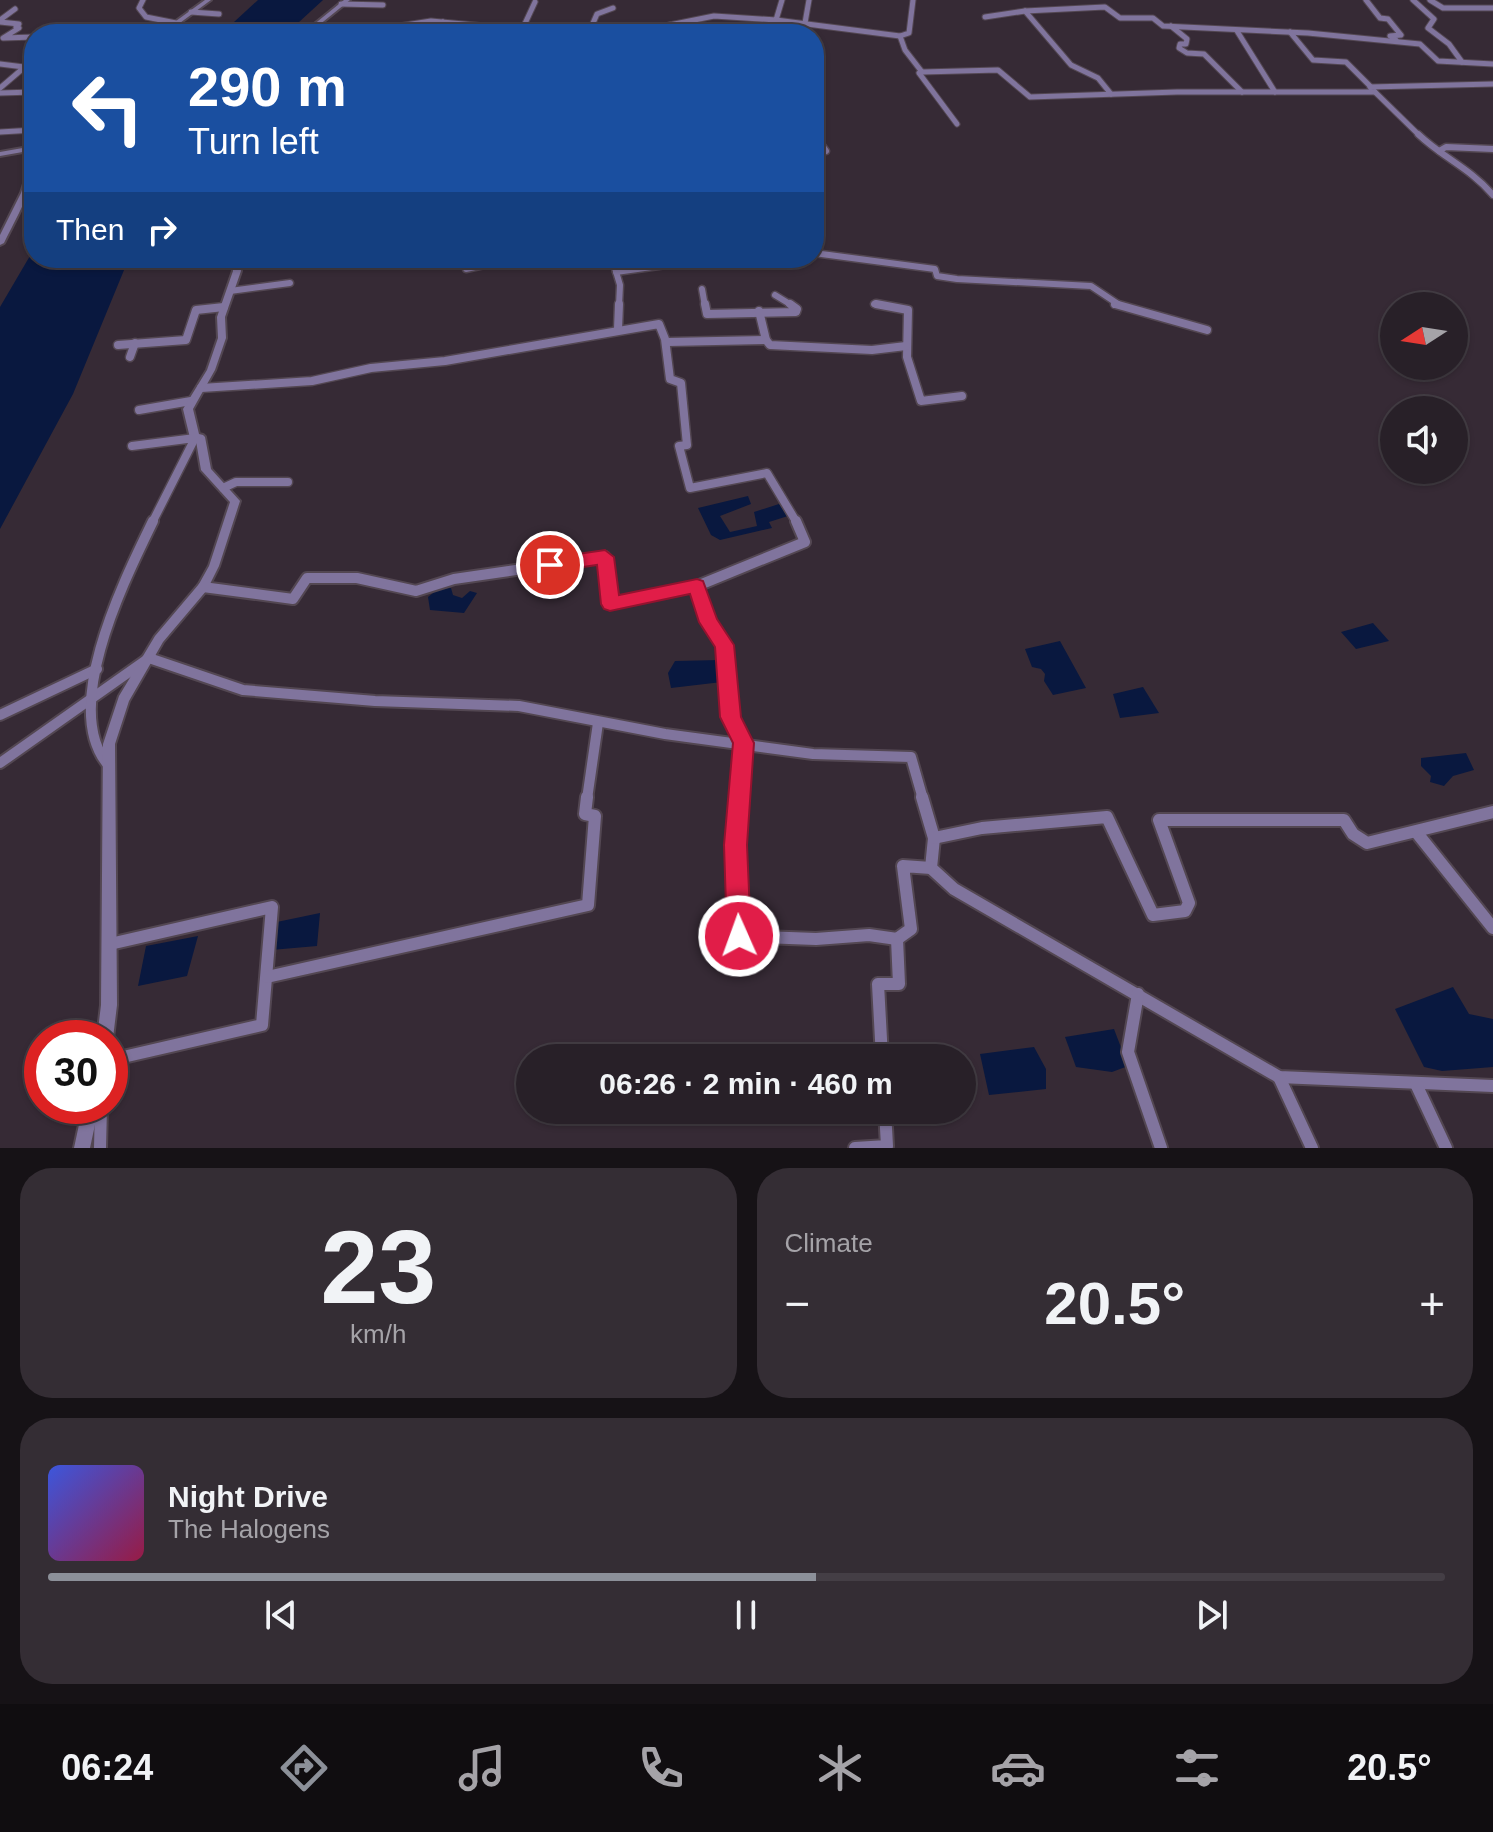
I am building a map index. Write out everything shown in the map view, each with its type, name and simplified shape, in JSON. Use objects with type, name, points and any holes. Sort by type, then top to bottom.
[{"type":"street","points":[[143,0],[139,8],[146,17],[176,23],[208,0]]},
{"type":"street","points":[[777,24],[782,0]]},
{"type":"street","points":[[805,23],[809,0]]},
{"type":"street","points":[[824,26],[900,36],[909,33],[913,0]]},
{"type":"street","points":[[1097,0],[1120,18],[1153,18],[1163,26],[1290,32],[1420,44],[1438,61],[1493,64]]},
{"type":"street","points":[[1366,0],[1380,18],[1388,19],[1401,35],[1390,36],[1399,43]]},
{"type":"street","points":[[1413,0],[1434,19],[1428,28],[1449,44],[1462,62]]},
{"type":"street","points":[[1430,0],[1443,8],[1493,8]]},
{"type":"street","points":[[317,24],[344,2],[387,2]]},
{"type":"street","points":[[525,24],[535,2]]},
{"type":"street","points":[[985,17],[1025,11],[1105,7]]},
{"type":"street","points":[[0,8],[15,9],[0,21]]},
{"type":"street","points":[[593,24],[597,14],[613,8]]},
{"type":"street","points":[[1025,11],[1071,65],[1098,78],[1111,94]]},
{"type":"street","points":[[191,12],[219,14]]},
{"type":"street","points":[[676,24],[727,15],[812,24]]},
{"type":"street","points":[[0,21],[19,24],[16,27],[19,28],[1,37],[24,37]]},
{"type":"street","points":[[420,24],[458,24]]},
{"type":"street","points":[[1171,26],[1187,39],[1186,44],[1180,44],[1179,48],[1187,53],[1204,54],[1242,92]]},
{"type":"street","points":[[1237,31],[1275,92]]},
{"type":"street","points":[[1290,32],[1313,60],[1346,62],[1439,151],[1476,175],[1493,195]]},
{"type":"street","points":[[900,36],[905,50],[922,72]]},
{"type":"street","points":[[0,64],[24,67]]},
{"type":"street","points":[[0,90],[24,67]]},
{"type":"street","points":[[922,72],[998,70],[1030,97],[1493,84]]},
{"type":"street","points":[[922,72],[919,73],[957,124]]},
{"type":"street","points":[[0,90],[24,91]]},
{"type":"street","points":[[0,132],[24,131]]},
{"type":"street","points":[[1439,151],[1446,147],[1493,149]]},
{"type":"street","points":[[0,154],[24,150]]},
{"type":"street","points":[[0,243],[24,195]]},
{"type":"street","points":[[824,254],[910,264],[935,269],[937,276],[957,279],[1091,286],[1098,288],[1116,305],[1207,330]]},
{"type":"street","points":[[109,766],[96,751],[92,733],[93,696],[106,628],[124,580],[195,438],[188,409],[201,388],[222,338],[224,307],[238,268]]},
{"type":"street","points":[[615,268],[620,285],[618,329]]},
{"type":"street","points":[[616,272],[645,268]]},
{"type":"street","points":[[230,291],[290,283]]},
{"type":"street","points":[[702,289],[707,314],[796,312],[797,309],[775,295]]},
{"type":"street","points":[[874,304],[908,310],[907,370],[921,401],[962,396]]},
{"type":"street","points":[[118,345],[186,340],[196,310],[224,307]]},
{"type":"street","points":[[759,311],[770,345],[885,351],[906,346]]},
{"type":"street","points":[[201,388],[312,381],[371,368],[445,361],[659,324],[668,342],[667,373],[670,379],[681,383],[683,392],[687,445],[679,446],[690,488],[767,473],[799,526],[805,542],[697,586],[610,604],[605,557],[454,579],[416,591],[357,578],[315,576],[307,578],[293,599],[203,587]]},
{"type":"street","points":[[668,342],[766,340]]},
{"type":"street","points":[[130,357],[135,343]]},
{"type":"street","points":[[139,410],[191,401]]},
{"type":"street","points":[[107,1020],[109,744],[123,700],[159,639],[203,587],[214,566],[235,501],[206,470],[200,437],[132,446]]},
{"type":"street","points":[[223,488],[236,482],[288,482]]},
{"type":"street","points":[[697,586],[708,622],[724,645],[731,717],[743,743],[736,845],[739,936],[816,939],[869,935],[897,939],[911,929],[903,866],[931,868],[966,897],[1279,1077],[1493,1086]]},
{"type":"street","points":[[0,763],[149,658]]},
{"type":"street","points":[[149,658],[243,690],[375,701],[519,706],[598,723],[813,754],[911,757],[934,838],[931,868]]},
{"type":"street","points":[[0,715],[97,669]]},
{"type":"street","points":[[267,977],[588,905],[595,816],[585,814],[598,723]]},
{"type":"street","points":[[934,838],[982,828],[1107,817],[1153,915],[1185,911],[1189,903],[1159,820],[1344,820],[1353,834],[1367,843],[1493,812]]},
{"type":"street","points":[[1417,833],[1493,928]]},
{"type":"street","points":[[110,944],[272,907],[262,1025],[128,1056]]},
{"type":"street","points":[[881,1044],[878,984],[899,984],[897,939]]},
{"type":"street","points":[[1138,994],[1128,1052],[1161,1148]]},
{"type":"street","points":[[1279,1077],[1312,1148]]},
{"type":"street","points":[[1416,1084],[1446,1148]]},
{"type":"street","points":[[82,1148],[87,1124]]},
{"type":"street","points":[[100,1148],[101,1124]]},
{"type":"street","points":[[855,1148],[887,1146],[886,1124]]},
{"type":"water","points":[[258,0],[323,0],[297,24],[232,24]]},
{"type":"water","points":[[24,266],[125,268],[73,394],[0,529],[0,307]]},
{"type":"water","points":[[748,496],[751,504],[720,516],[730,532],[757,526],[754,512],[779,504],[788,516],[769,522],[772,528],[720,540],[711,535],[698,508]]},
{"type":"water","points":[[451,588],[453,595],[462,598],[470,591],[477,593],[464,613],[430,610],[428,597],[438,589]]},
{"type":"water","points":[[1373,623],[1389,641],[1356,649],[1341,632]]},
{"type":"water","points":[[1060,641],[1086,688],[1053,695],[1044,681],[1045,674],[1041,669],[1032,667],[1025,649]]},
{"type":"water","points":[[720,660],[722,682],[671,688],[668,673],[675,661]]},
{"type":"water","points":[[1143,687],[1159,713],[1120,718],[1113,694]]},
{"type":"water","points":[[1466,753],[1474,770],[1453,776],[1444,786],[1430,782],[1431,776],[1421,766],[1421,758]]},
{"type":"water","points":[[320,913],[317,946],[271,950],[272,923]]},
{"type":"water","points":[[198,936],[187,976],[138,986],[146,946]]},
{"type":"water","points":[[1453,987],[1469,1014],[1493,1019],[1493,1067],[1442,1071],[1424,1067],[1395,1009]]},
{"type":"water","points":[[1114,1029],[1128,1066],[1112,1072],[1076,1067],[1065,1037]]},
{"type":"water","points":[[1034,1047],[1046,1069],[1046,1089],[989,1095],[980,1054]]},
{"type":"route","points":[[550,565],[605,557],[610,604],[697,586],[708,622],[724,645],[731,717],[743,743],[736,845],[739,936]]}]
